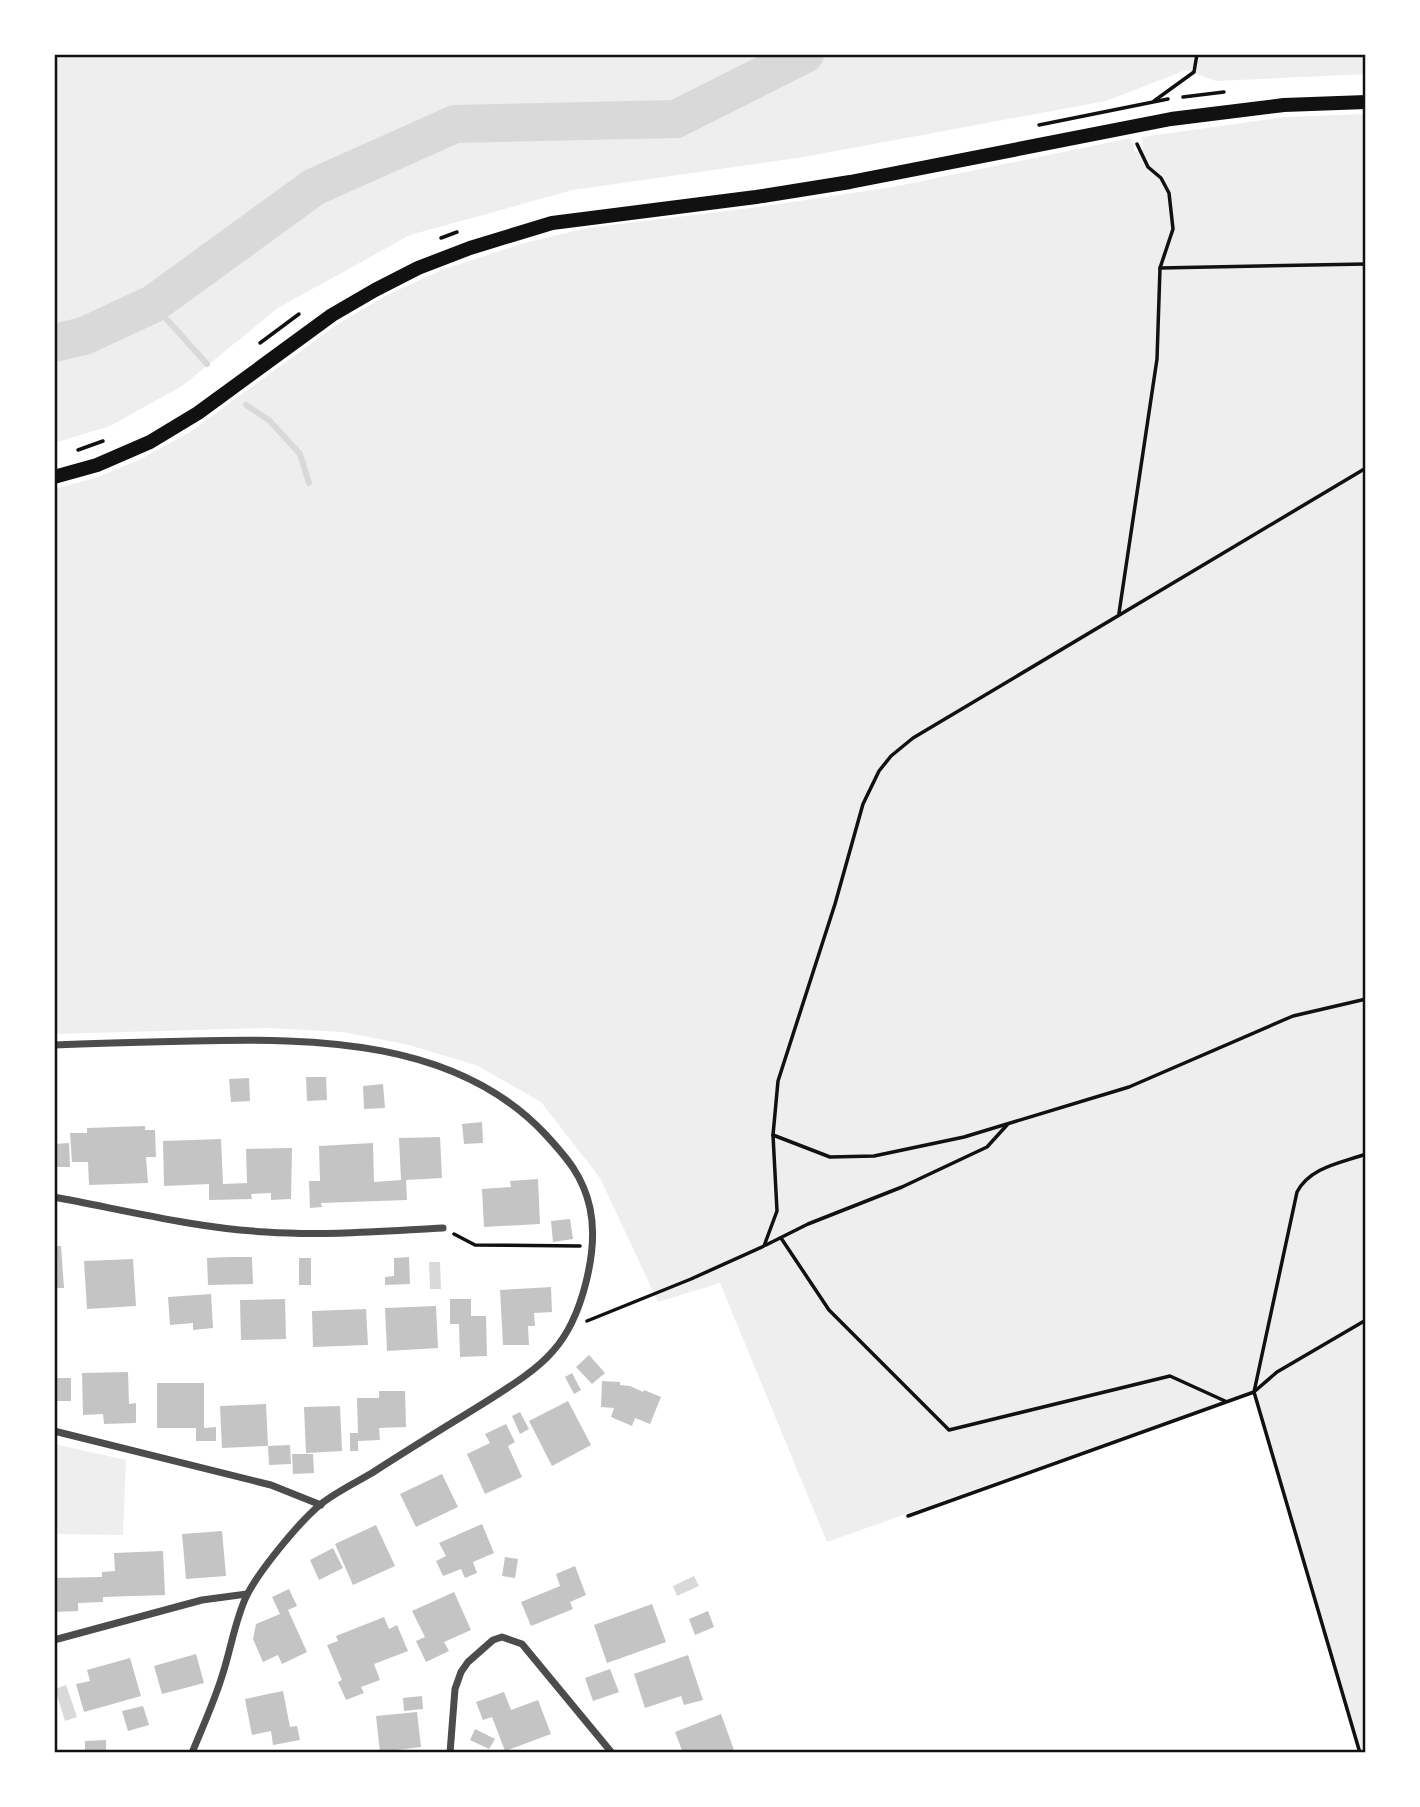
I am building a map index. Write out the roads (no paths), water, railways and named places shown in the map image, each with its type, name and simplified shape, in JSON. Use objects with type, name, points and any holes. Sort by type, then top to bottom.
[{"type":"main road","points":[[54,477],[97,466],[150,442],[198,413],[332,315],[418,268],[470,248],[552,223],[850,182],[1134,126],[1284,105],[1366,102]]},
{"type":"street","points":[[54,1045],[277,1039],[341,1044],[400,1054],[447,1068],[500,1096],[536,1124],[567,1158],[585,1187],[592,1217],[592,1246],[587,1276],[569,1329],[552,1353],[507,1388],[321,1505],[292,1534],[247,1594],[223,1673],[192,1753]]},
{"type":"street","points":[[54,1197],[179,1221],[267,1233],[320,1234],[443,1228]]},
{"type":"street","points":[[54,1432],[271,1485],[321,1505]]},
{"type":"street","points":[[54,1640],[202,1600],[247,1594]]},
{"type":"street","points":[[450,1753],[455,1689],[461,1672],[468,1662],[493,1640],[502,1637],[522,1644],[612,1753]]},
{"type":"waterway","points":[[54,343],[84,336],[153,304],[314,187],[455,124],[676,119],[805,54]]},
{"type":"waterway","points":[[153,304],[207,364]]},
{"type":"waterway","points":[[246,405],[269,420],[300,454],[309,483]]}]
